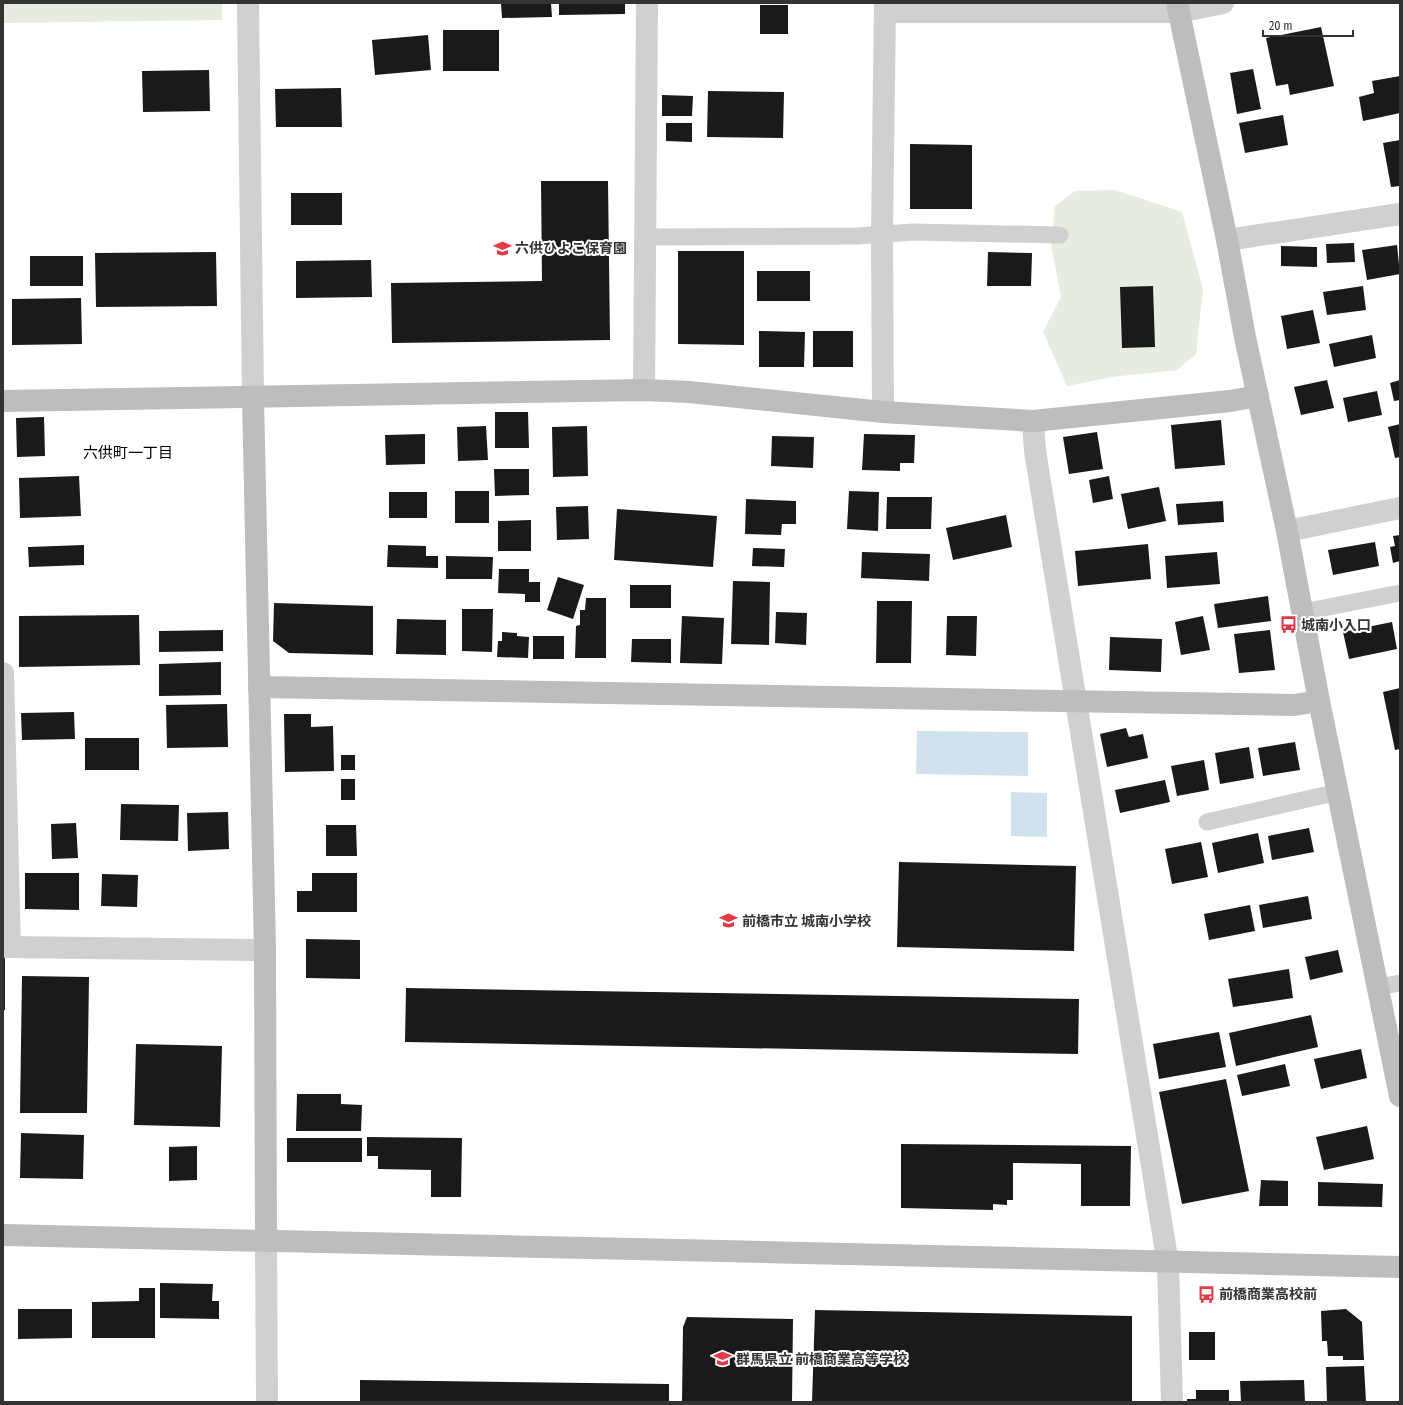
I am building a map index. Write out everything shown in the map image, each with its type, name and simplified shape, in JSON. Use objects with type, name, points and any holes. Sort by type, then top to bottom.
[{"type":"street","points":[[248,3],[253,398],[265,950],[267,1402]]},
{"type":"street","points":[[644,390],[647,3]]},
{"type":"street","points":[[883,412],[882,234],[885,7],[1178,8],[1223,3]]},
{"type":"street","points":[[1178,8],[1287,531],[1319,701],[1400,1096]]},
{"type":"street","points":[[1227,240],[1400,214]]},
{"type":"street","points":[[3,400],[253,398],[644,390],[689,392],[883,412],[1034,421],[1230,401],[1258,396]]},
{"type":"street","points":[[1034,421],[1035,451],[1074,702],[1168,1264],[1172,1402]]},
{"type":"street","points":[[1287,531],[1400,508]]},
{"type":"street","points":[[3,673],[7,947],[265,950]]},
{"type":"street","points":[[259,687],[1294,705],[1319,701]]},
{"type":"street","points":[[3,1235],[266,1238],[1168,1264],[1400,1267]]},
{"type":"lane","points":[[645,237],[882,234],[913,232],[1060,235]]},
{"type":"lane","points":[[1303,612],[1400,593]]},
{"type":"lane","points":[[1207,822],[1338,792]]},
{"type":"lane","points":[[1378,987],[1400,983]]},
{"type":"shaded area","points":[[3,3],[222,3],[222,20],[3,23]]},
{"type":"shaded area","points":[[1115,190],[1182,212],[1203,289],[1196,354],[1177,370],[1112,377],[1067,386],[1043,332],[1061,297],[1051,244],[1055,206],[1075,191]]},
{"type":"water","points":[[917,731],[1028,732],[1028,776],[916,774]]},
{"type":"water","points":[[1011,792],[1047,793],[1047,837],[1011,836]]},
{"type":"building","points":[[501,3],[551,3],[552,17],[502,18]]},
{"type":"building","points":[[559,3],[625,3],[625,14],[559,15]]},
{"type":"building","points":[[760,5],[788,5],[788,34],[760,34]]},
{"type":"building","points":[[1321,27],[1334,86],[1290,95],[1288,84],[1276,86],[1266,38]]},
{"type":"building","points":[[443,30],[499,30],[499,71],[443,71]]},
{"type":"building","points":[[428,35],[431,70],[375,75],[372,40]]},
{"type":"building","points":[[1253,69],[1261,109],[1237,114],[1230,73]]},
{"type":"building","points":[[209,70],[210,111],[143,112],[142,71]]},
{"type":"building","points":[[1400,76],[1400,113],[1363,121],[1359,97],[1374,93],[1372,81]]},
{"type":"building","points":[[341,88],[342,127],[276,127],[275,89]]},
{"type":"building","points":[[708,91],[784,92],[783,138],[707,137]]},
{"type":"building","points":[[662,95],[693,96],[692,116],[662,116]]},
{"type":"building","points":[[1283,115],[1288,145],[1245,153],[1239,123]]},
{"type":"building","points":[[666,123],[692,123],[692,142],[666,141]]},
{"type":"building","points":[[1400,140],[1400,186],[1391,187],[1383,143]]},
{"type":"building","points":[[910,144],[972,145],[972,209],[910,209]]},
{"type":"building","points":[[541,181],[608,181],[610,340],[392,343],[391,283],[542,281]]},
{"type":"building","points":[[291,193],[342,193],[342,225],[291,225]]},
{"type":"building","points":[[1354,243],[1355,262],[1327,263],[1326,244]]},
{"type":"building","points":[[1397,245],[1400,274],[1367,280],[1362,250]]},
{"type":"building","points":[[1281,246],[1317,247],[1317,267],[1281,266]]},
{"type":"building","points":[[678,251],[744,251],[744,345],[678,344]]},
{"type":"building","points":[[216,252],[217,306],[96,307],[95,253]]},
{"type":"building","points":[[988,252],[1032,253],[1031,286],[987,286]]},
{"type":"building","points":[[30,256],[83,256],[83,286],[30,286]]},
{"type":"building","points":[[371,260],[372,297],[296,298],[296,261]]},
{"type":"building","points":[[757,271],[810,271],[810,301],[757,301]]},
{"type":"building","points":[[1153,286],[1155,347],[1122,348],[1120,287]]},
{"type":"building","points":[[1363,286],[1366,310],[1327,315],[1323,292]]},
{"type":"building","points":[[81,298],[82,344],[12,345],[12,299]]},
{"type":"building","points":[[1313,310],[1320,343],[1287,349],[1281,316]]},
{"type":"building","points":[[759,331],[805,332],[804,367],[759,367]]},
{"type":"building","points":[[813,331],[853,331],[853,367],[813,367]]},
{"type":"building","points":[[1372,335],[1376,358],[1334,367],[1329,344]]},
{"type":"building","points":[[1327,380],[1334,408],[1301,415],[1294,387]]},
{"type":"building","points":[[1400,380],[1400,400],[1394,401],[1390,383]]},
{"type":"building","points":[[1377,391],[1382,415],[1348,422],[1343,398]]},
{"type":"building","points":[[495,412],[528,412],[529,448],[495,448]]},
{"type":"building","points":[[44,417],[45,456],[17,457],[16,418]]},
{"type":"building","points":[[1221,420],[1225,465],[1175,469],[1171,425]]},
{"type":"building","points":[[1400,424],[1400,457],[1395,458],[1388,427]]},
{"type":"building","points":[[486,426],[488,460],[458,461],[457,427]]},
{"type":"building","points":[[587,426],[588,476],[553,477],[552,427]]},
{"type":"building","points":[[1097,432],[1103,469],[1069,474],[1063,437]]},
{"type":"building","points":[[425,434],[425,464],[386,465],[385,435]]},
{"type":"building","points":[[864,434],[915,435],[914,463],[900,463],[900,471],[862,470]]},
{"type":"building","points":[[772,436],[814,437],[813,468],[771,466]]},
{"type":"building","points":[[494,469],[529,469],[529,495],[495,496]]},
{"type":"building","points":[[79,476],[81,516],[20,518],[19,478]]},
{"type":"building","points":[[1109,476],[1113,499],[1093,503],[1089,480]]},
{"type":"building","points":[[1159,487],[1166,521],[1128,529],[1121,494]]},
{"type":"building","points":[[455,491],[489,491],[489,523],[455,523]]},
{"type":"building","points":[[849,491],[879,492],[878,531],[847,529]]},
{"type":"building","points":[[389,492],[427,492],[427,518],[389,518]]},
{"type":"building","points":[[887,497],[932,497],[931,529],[886,529]]},
{"type":"building","points":[[746,499],[796,501],[796,524],[782,524],[781,535],[745,534]]},
{"type":"building","points":[[1223,501],[1224,522],[1178,525],[1176,504]]},
{"type":"building","points":[[588,506],[589,539],[557,540],[556,507]]},
{"type":"building","points":[[617,509],[717,516],[713,567],[614,560]]},
{"type":"building","points":[[1006,515],[1012,547],[953,560],[946,528]]},
{"type":"building","points":[[531,520],[531,551],[498,551],[498,521]]},
{"type":"building","points":[[1400,535],[1400,561],[1393,563],[1390,547],[1395,546],[1393,536]]},
{"type":"building","points":[[1375,542],[1379,566],[1333,575],[1328,550]]},
{"type":"building","points":[[1148,544],[1151,579],[1078,586],[1075,551]]},
{"type":"building","points":[[84,545],[84,565],[29,567],[28,547]]},
{"type":"building","points":[[388,545],[426,546],[426,556],[438,556],[438,568],[387,567]]},
{"type":"building","points":[[753,548],[785,549],[784,567],[752,566]]},
{"type":"building","points":[[862,552],[930,554],[929,581],[861,578]]},
{"type":"building","points":[[1217,552],[1220,584],[1167,588],[1165,556]]},
{"type":"building","points":[[446,556],[493,557],[492,579],[446,579]]},
{"type":"building","points":[[499,569],[529,569],[529,582],[540,582],[540,602],[525,602],[525,594],[498,593]]},
{"type":"building","points":[[558,577],[584,585],[573,619],[547,610]]},
{"type":"building","points":[[733,581],[770,582],[769,645],[731,644]]},
{"type":"building","points":[[630,585],[671,585],[671,608],[630,608]]},
{"type":"building","points":[[1268,596],[1271,621],[1218,628],[1214,604]]},
{"type":"building","points":[[586,598],[606,598],[606,658],[575,658],[576,626],[580,625],[580,610],[585,610]]},
{"type":"building","points":[[877,601],[912,601],[911,663],[876,663]]},
{"type":"building","points":[[274,603],[373,606],[373,655],[289,653],[273,641]]},
{"type":"building","points":[[462,609],[493,609],[492,652],[462,651]]},
{"type":"building","points":[[776,612],[807,613],[806,645],[775,643]]},
{"type":"building","points":[[139,615],[140,665],[19,667],[19,616]]},
{"type":"building","points":[[682,616],[724,618],[722,664],[680,663]]},
{"type":"building","points":[[947,616],[977,616],[976,656],[946,655]]},
{"type":"building","points":[[1203,616],[1210,650],[1181,655],[1175,622]]},
{"type":"building","points":[[397,619],[446,620],[446,655],[396,654]]},
{"type":"building","points":[[1392,622],[1397,649],[1349,659],[1343,632]]},
{"type":"building","points":[[223,630],[223,651],[159,652],[159,631]]},
{"type":"building","points":[[1270,630],[1275,670],[1239,673],[1234,634]]},
{"type":"building","points":[[502,632],[517,633],[517,636],[529,637],[528,658],[497,657],[498,641],[502,641]]},
{"type":"building","points":[[533,636],[564,636],[564,659],[533,659]]},
{"type":"building","points":[[1110,637],[1162,639],[1161,672],[1109,670]]},
{"type":"building","points":[[632,639],[671,639],[671,663],[631,662]]},
{"type":"building","points":[[221,662],[221,695],[159,696],[159,664]]},
{"type":"building","points":[[1400,688],[1400,749],[1395,750],[1383,692]]},
{"type":"building","points":[[227,704],[228,747],[167,748],[166,705]]},
{"type":"building","points":[[74,712],[75,739],[22,740],[21,713]]},
{"type":"building","points":[[284,714],[311,714],[311,727],[333,726],[334,771],[285,772]]},
{"type":"building","points":[[1126,728],[1129,737],[1143,734],[1148,758],[1107,767],[1100,734]]},
{"type":"building","points":[[85,738],[139,738],[139,770],[85,770]]},
{"type":"building","points":[[1295,742],[1300,770],[1263,776],[1258,748]]},
{"type":"building","points":[[1249,747],[1254,778],[1220,784],[1215,753]]},
{"type":"building","points":[[341,755],[355,755],[355,770],[341,770]]},
{"type":"building","points":[[1204,760],[1209,790],[1177,796],[1171,766]]},
{"type":"building","points":[[341,779],[355,779],[355,800],[341,800]]},
{"type":"building","points":[[1165,780],[1170,802],[1120,813],[1115,790]]},
{"type":"building","points":[[121,804],[179,805],[178,841],[120,840]]},
{"type":"building","points":[[228,812],[229,849],[188,851],[187,813]]},
{"type":"building","points":[[76,823],[78,858],[52,859],[51,824]]},
{"type":"building","points":[[326,825],[356,825],[357,856],[326,856]]},
{"type":"building","points":[[1309,828],[1314,852],[1272,860],[1268,836]]},
{"type":"building","points":[[1258,833],[1264,863],[1218,873],[1212,843]]},
{"type":"building","points":[[1201,842],[1208,877],[1172,884],[1165,849]]},
{"type":"building","points":[[899,862],[1076,866],[1074,951],[897,947]]},
{"type":"building","points":[[25,873],[79,873],[79,910],[25,909]]},
{"type":"building","points":[[312,873],[357,873],[357,912],[297,912],[297,891],[312,891]]},
{"type":"building","points":[[102,874],[138,875],[137,907],[101,906]]},
{"type":"building","points":[[1308,896],[1312,919],[1263,928],[1259,905]]},
{"type":"building","points":[[1250,905],[1255,931],[1209,940],[1204,914]]},
{"type":"building","points":[[306,939],[360,940],[360,979],[306,978]]},
{"type":"building","points":[[1338,950],[1343,972],[1310,980],[1305,957]]},
{"type":"building","points":[[3,955],[5,955],[5,1010],[3,1010]]},
{"type":"building","points":[[1289,969],[1293,998],[1233,1007],[1228,979]]},
{"type":"building","points":[[22,976],[89,977],[87,1113],[20,1113]]},
{"type":"building","points":[[406,988],[1079,999],[1078,1054],[405,1042]]},
{"type":"building","points":[[1311,1015],[1318,1047],[1236,1066],[1229,1033]]},
{"type":"building","points":[[1219,1032],[1226,1067],[1159,1079],[1153,1044]]},
{"type":"building","points":[[136,1044],[222,1046],[220,1127],[134,1125]]},
{"type":"building","points":[[1361,1049],[1367,1078],[1321,1089],[1314,1059]]},
{"type":"building","points":[[1285,1064],[1290,1086],[1242,1096],[1237,1075]]},
{"type":"building","points":[[1226,1079],[1249,1191],[1182,1204],[1159,1092]]},
{"type":"building","points":[[297,1094],[341,1094],[341,1104],[362,1105],[361,1131],[296,1131]]},
{"type":"building","points":[[1367,1126],[1374,1159],[1324,1170],[1316,1137]]},
{"type":"building","points":[[21,1133],[84,1135],[83,1179],[20,1178]]},
{"type":"building","points":[[367,1137],[462,1138],[461,1197],[431,1197],[431,1170],[378,1169],[378,1156],[367,1156]]},
{"type":"building","points":[[287,1138],[362,1138],[362,1162],[287,1162]]},
{"type":"building","points":[[901,1144],[1131,1146],[1130,1206],[1081,1206],[1081,1164],[1013,1163],[1013,1200],[1007,1200],[1007,1205],[993,1204],[993,1210],[901,1208]]},
{"type":"building","points":[[197,1146],[197,1180],[169,1181],[169,1147]]},
{"type":"building","points":[[1261,1180],[1288,1181],[1288,1206],[1259,1206]]},
{"type":"building","points":[[1318,1182],[1383,1184],[1382,1207],[1318,1206]]},
{"type":"building","points":[[160,1283],[213,1284],[212,1301],[219,1301],[219,1319],[160,1318]]},
{"type":"building","points":[[139,1288],[155,1288],[155,1338],[92,1338],[92,1302],[139,1301]]},
{"type":"building","points":[[18,1309],[72,1309],[72,1338],[18,1339]]},
{"type":"building","points":[[1346,1309],[1362,1322],[1364,1360],[1343,1360],[1343,1356],[1328,1356],[1327,1341],[1322,1341],[1321,1311]]},
{"type":"building","points":[[815,1310],[1132,1316],[1132,1402],[812,1402]]},
{"type":"building","points":[[687,1317],[793,1319],[792,1402],[682,1402],[683,1327]]},
{"type":"building","points":[[1189,1332],[1215,1332],[1215,1360],[1189,1360]]},
{"type":"building","points":[[1364,1366],[1366,1402],[1327,1402],[1326,1367]]},
{"type":"building","points":[[360,1380],[669,1384],[669,1402],[360,1402]]},
{"type":"building","points":[[1304,1380],[1305,1402],[1241,1402],[1240,1381]]},
{"type":"building","points":[[1196,1390],[1229,1390],[1229,1402],[1187,1402],[1187,1399],[1196,1399]]},
{"type":"place","name":"六供ひよこ保育園","points":[[502,248]]},
{"type":"place","name":"城南小入口","points":[[1288,625]]},
{"type":"place","name":"前橋市立 城南小学校","points":[[729,921]]},
{"type":"place","name":"前橋商業高校前","points":[[1206,1294]]},
{"type":"place","name":"群馬県立 前橋商業高等学校","points":[[723,1359]]},
{"type":"district","name":"六供町一丁目","points":[[128,453]]}]
